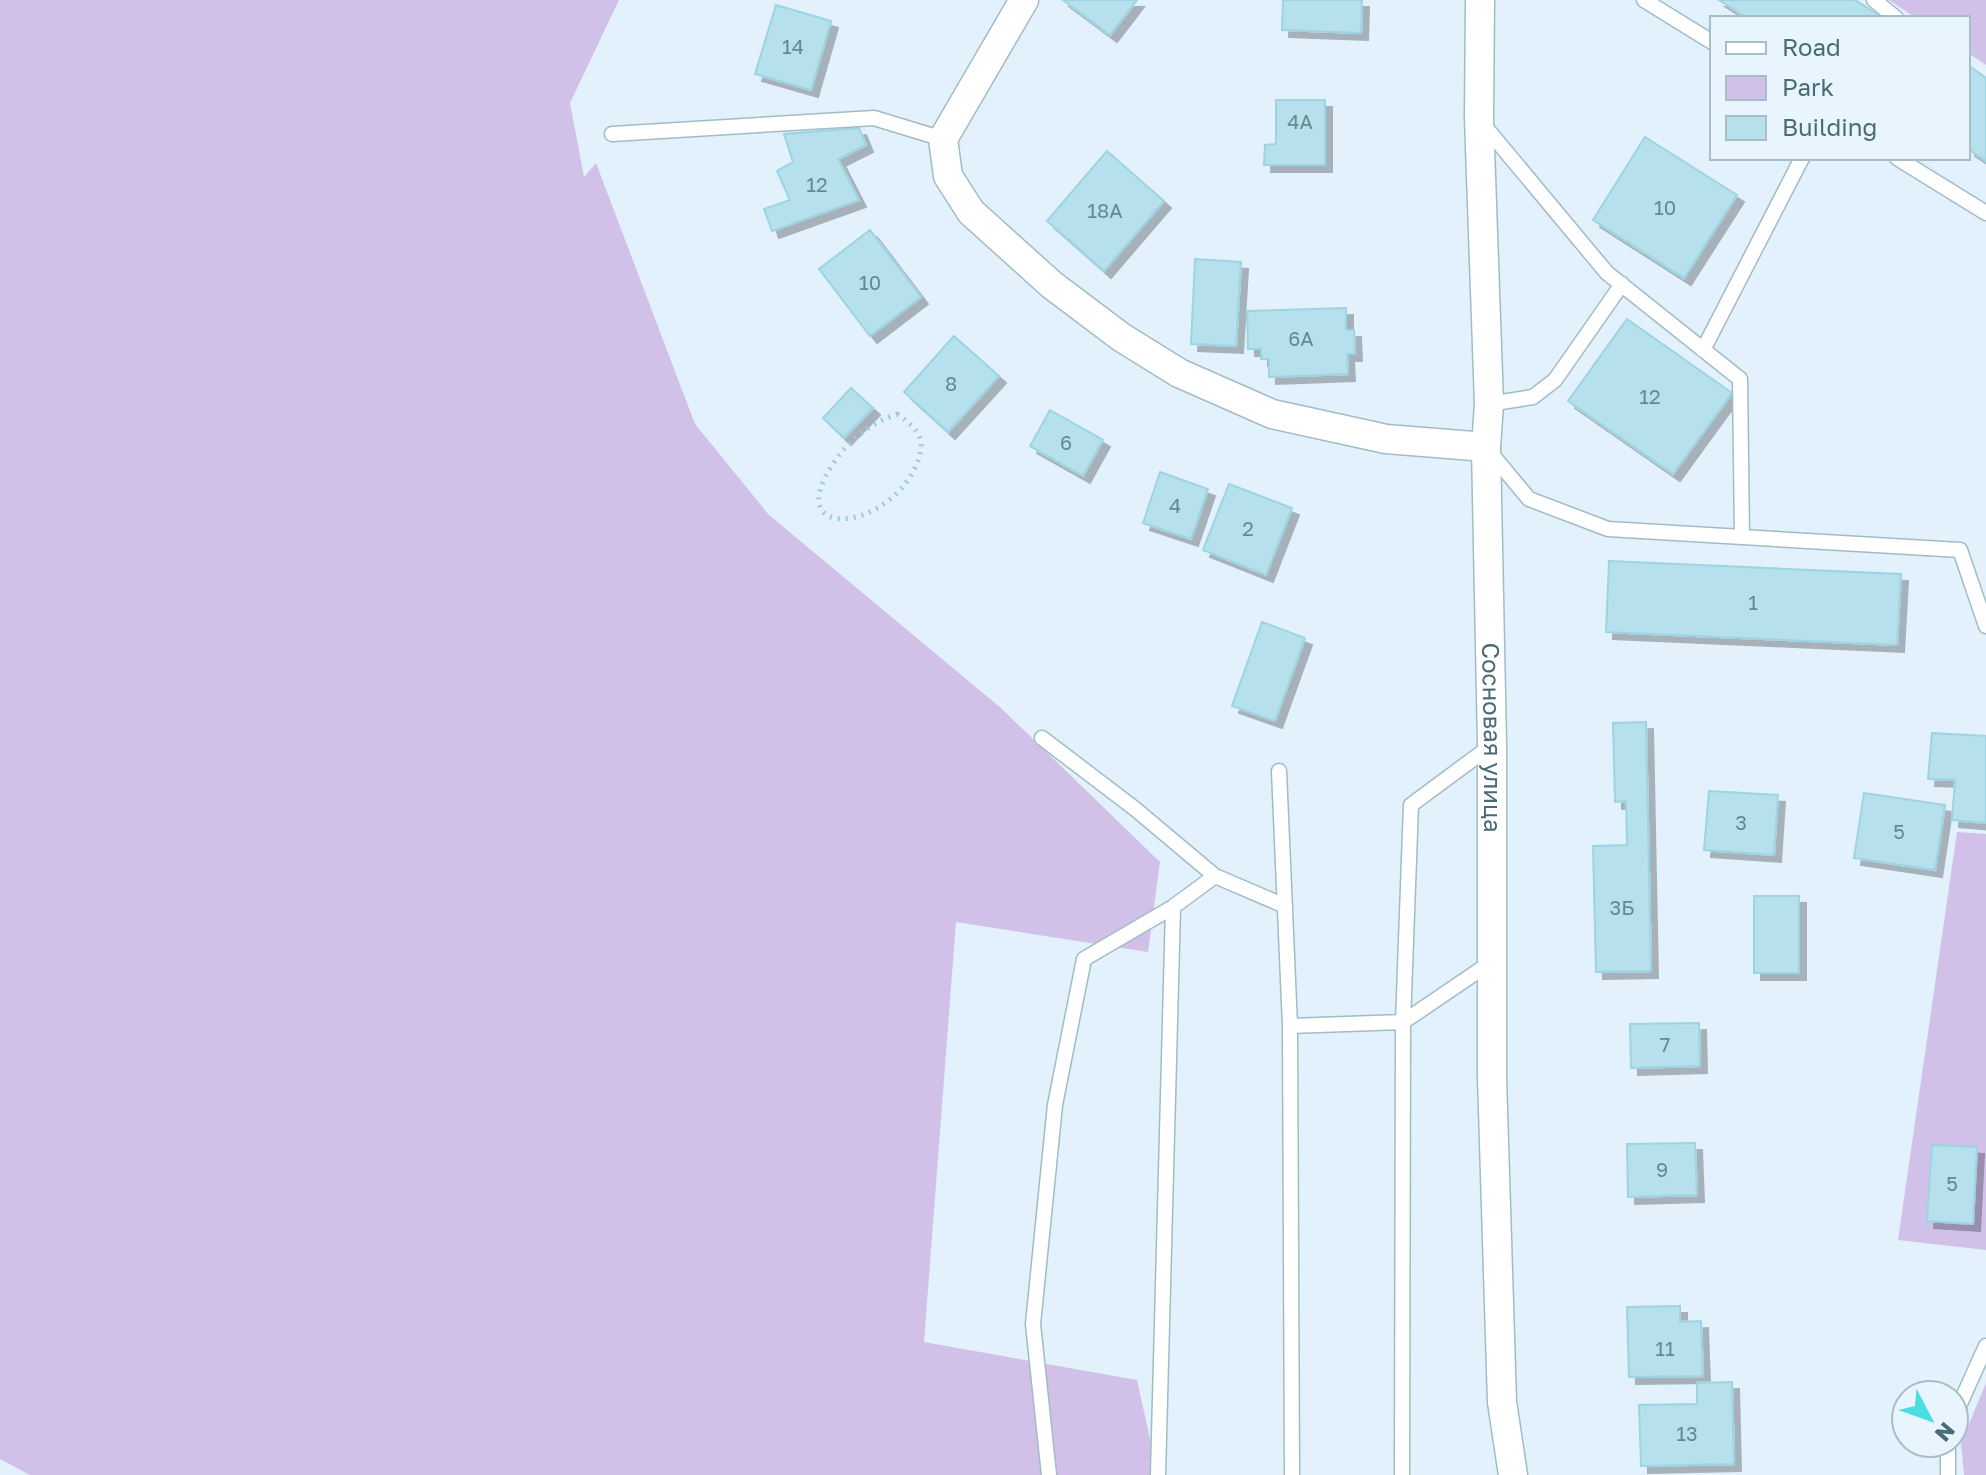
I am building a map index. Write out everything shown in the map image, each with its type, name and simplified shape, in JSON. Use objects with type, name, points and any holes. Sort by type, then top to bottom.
[{"type":"street","points":[[1024,0],[943,139],[948,176],[971,212],[1052,285],[1121,337],[1179,373],[1272,414],[1386,439],[1486,447]]},
{"type":"street","name":"Сосновая улица","points":[[1480,0],[1479,119],[1489,404],[1486,447],[1492,745],[1490,963],[1502,1402],[1513,1475]]},
{"type":"lane","points":[[1644,0],[1710,41]]},
{"type":"lane","points":[[1874,0],[1894,16]]},
{"type":"lane","points":[[612,134],[874,118],[943,139]]},
{"type":"lane","points":[[1479,119],[1607,273],[1740,379],[1742,537]]},
{"type":"lane","points":[[1703,350],[1801,160]]},
{"type":"lane","points":[[1900,160],[1986,213]]},
{"type":"lane","points":[[1489,404],[1533,397],[1555,380],[1622,284]]},
{"type":"lane","points":[[1486,447],[1529,499],[1608,529],[1960,550],[1986,626]]},
{"type":"lane","points":[[1042,738],[1134,808],[1215,876],[1285,906]]},
{"type":"lane","points":[[1402,1475],[1403,1022],[1411,805],[1492,745]]},
{"type":"lane","points":[[1279,771],[1290,1026],[1292,1475]]},
{"type":"lane","points":[[1049,1475],[1033,1324],[1055,1105],[1084,959],[1173,907],[1215,876]]},
{"type":"lane","points":[[1158,1475],[1173,907]]},
{"type":"lane","points":[[1290,1026],[1403,1022],[1490,963]]},
{"type":"lane","points":[[1970,1382],[1986,1346]]},
{"type":"path","points":[[897,414],[912,424],[922,442],[921,457],[897,495],[869,514],[849,521],[830,518],[822,508],[818,492],[830,468],[849,443],[875,422],[897,414]]},
{"type":"green space","points":[[0,0],[619,0],[570,103],[584,177],[596,163],[695,424],[769,515],[1001,708],[1160,862],[1148,952],[956,922],[924,1342],[1137,1380],[1158,1475],[30,1475],[0,1459]]},
{"type":"green space","points":[[1889,0],[1986,0],[1986,65],[1970,54],[1970,16],[1913,16]]},
{"type":"green space","points":[[1957,832],[1986,834],[1986,1250],[1898,1240]]},
{"type":"green space","points":[[1986,1383],[1986,1475],[1964,1475],[1962,1459],[1970,1459],[1970,1421]]},
{"type":"building","points":[[1063,0],[1137,0],[1110,35]]},
{"type":"building","points":[[1283,0],[1362,0],[1361,33],[1282,30]]},
{"type":"building","points":[[1719,0],[1855,0],[1880,16],[1744,16]]},
{"type":"building","points":[[776,5],[831,21],[811,90],[755,74]]},
{"type":"building","points":[[1970,66],[1986,78],[1986,161],[1970,150]]},
{"type":"building","points":[[1276,100],[1325,100],[1325,165],[1264,165],[1265,145],[1276,144]]},
{"type":"building","points":[[859,128],[866,145],[838,159],[859,200],[772,231],[764,209],[790,200],[777,171],[793,162],[784,134]]},
{"type":"building","points":[[1645,137],[1737,195],[1684,278],[1593,220]]},
{"type":"building","points":[[1107,151],[1164,201],[1104,271],[1047,221]]},
{"type":"building","points":[[870,230],[921,297],[870,336],[819,269]]},
{"type":"building","points":[[1195,259],[1241,262],[1236,346],[1191,344]]},
{"type":"building","points":[[1346,308],[1346,330],[1354,330],[1355,354],[1347,354],[1348,374],[1269,377],[1269,359],[1261,359],[1261,349],[1248,349],[1247,311]]},
{"type":"building","points":[[1627,319],[1732,393],[1673,474],[1568,401]]},
{"type":"building","points":[[954,336],[999,376],[948,432],[904,392]]},
{"type":"building","points":[[851,388],[873,408],[844,438],[823,418]]},
{"type":"building","points":[[1050,410],[1103,440],[1083,476],[1030,446]]},
{"type":"building","points":[[1160,472],[1208,489],[1191,539],[1143,523]]},
{"type":"building","points":[[1229,484],[1292,508],[1266,575],[1203,550]]},
{"type":"building","points":[[1609,561],[1901,574],[1897,645],[1606,632]]},
{"type":"building","points":[[1262,622],[1305,638],[1275,721],[1232,706]]},
{"type":"building","points":[[1646,722],[1651,971],[1596,972],[1593,846],[1627,845],[1626,801],[1615,802],[1613,723]]},
{"type":"building","points":[[1932,733],[1986,736],[1986,823],[1952,820],[1955,780],[1928,779]]},
{"type":"building","points":[[1709,791],[1778,795],[1774,855],[1704,850]]},
{"type":"building","points":[[1864,793],[1945,805],[1935,870],[1854,858]]},
{"type":"building","points":[[1754,896],[1799,896],[1799,973],[1754,973]]},
{"type":"building","points":[[1699,1023],[1700,1066],[1631,1068],[1630,1024]]},
{"type":"building","points":[[1695,1143],[1697,1195],[1628,1197],[1627,1144]]},
{"type":"building","points":[[1932,1145],[1977,1147],[1973,1224],[1927,1221]]},
{"type":"building","points":[[1680,1306],[1680,1322],[1701,1321],[1703,1376],[1629,1377],[1627,1307]]},
{"type":"building","points":[[1732,1382],[1734,1464],[1641,1466],[1639,1405],[1697,1404],[1697,1383]]}]
